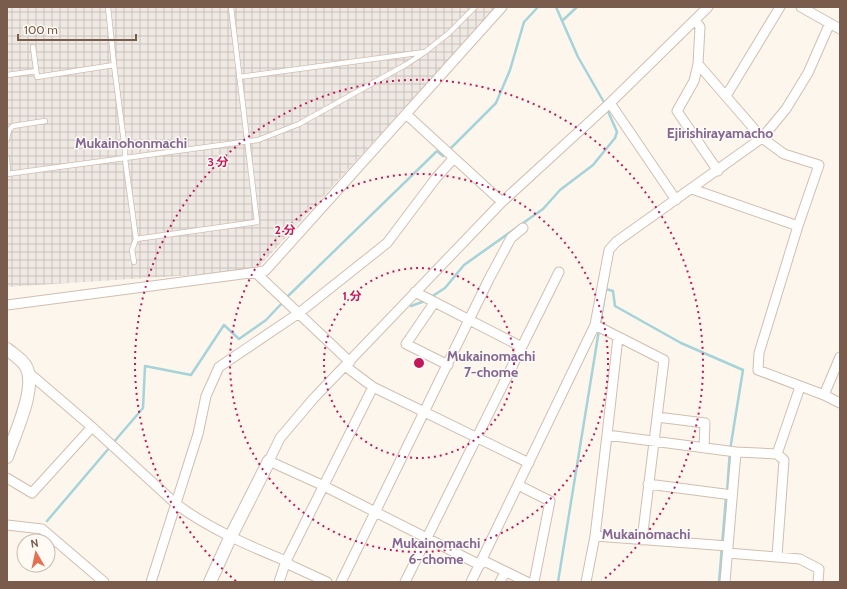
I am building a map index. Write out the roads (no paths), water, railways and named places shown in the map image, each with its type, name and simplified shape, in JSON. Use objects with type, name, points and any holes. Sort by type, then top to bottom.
[{"type":"street","points":[[7,305],[265,271],[344,185],[502,7]]},
{"type":"street","points":[[210,582],[230,538],[280,438],[314,398],[502,202],[610,103],[708,7]]},
{"type":"street","points":[[726,96],[780,7]]},
{"type":"street","points":[[801,7],[840,29]]},
{"type":"street","points":[[694,20],[700,27],[698,64],[694,82],[677,111],[718,171]]},
{"type":"street","points":[[471,582],[596,325],[609,250],[616,242],[718,171],[762,138],[786,109],[808,73],[830,23]]},
{"type":"street","points":[[698,64],[762,138],[784,154],[819,165],[798,226],[759,354],[758,370],[824,395],[840,403]]},
{"type":"street","points":[[610,103],[676,200]]},
{"type":"street","points":[[406,114],[453,159],[502,202]]},
{"type":"street","points":[[151,582],[198,434],[206,396],[219,367],[299,313],[387,243],[436,178],[453,159]]},
{"type":"street","points":[[692,189],[798,226]]},
{"type":"street","points":[[341,582],[511,238],[523,228]]},
{"type":"street","points":[[405,582],[520,346],[559,272]]},
{"type":"street","points":[[256,273],[299,313],[347,364],[373,387],[529,463]]},
{"type":"street","points":[[415,292],[520,346]]},
{"type":"street","points":[[434,303],[406,344],[448,364]]},
{"type":"street","points":[[596,325],[664,360],[642,540]]},
{"type":"street","points":[[586,582],[595,536],[618,337]]},
{"type":"street","points":[[7,349],[25,365],[29,373],[92,427],[176,504],[230,538],[286,560],[290,565],[327,582]]},
{"type":"street","points":[[824,395],[840,357]]},
{"type":"street","points":[[7,457],[10,433],[27,397],[29,373]]},
{"type":"street","points":[[279,582],[286,560],[373,387]]},
{"type":"street","points":[[778,454],[800,387]]},
{"type":"street","points":[[657,417],[705,423],[704,448]]},
{"type":"street","points":[[7,478],[32,493],[92,427]]},
{"type":"street","points":[[607,435],[704,448],[778,454],[784,460],[777,556]]},
{"type":"street","points":[[725,582],[728,550],[731,451]]},
{"type":"street","points":[[269,461],[324,486],[427,538],[527,582]]},
{"type":"street","points":[[648,484],[729,495]]},
{"type":"street","points":[[518,486],[550,502],[534,582]]},
{"type":"street","points":[[7,525],[42,528],[104,582]]},
{"type":"street","points":[[595,536],[642,540],[800,559],[819,570],[818,582]]},
{"type":"street","points":[[500,582],[505,572]]},
{"type":"lane","points":[[108,7],[125,160],[136,239],[132,250],[134,262]]},
{"type":"lane","points":[[136,239],[257,222],[231,7]]},
{"type":"lane","points":[[7,158],[8,174],[125,160],[248,142],[279,133],[299,124],[407,64],[449,33],[475,7]]},
{"type":"lane","points":[[33,47],[37,77],[114,65]]},
{"type":"lane","points":[[240,77],[425,52]]},
{"type":"lane","points":[[7,75],[36,71]]},
{"type":"lane","points":[[7,139],[9,130],[13,126],[45,121]]},
{"type":"waterway","points":[[286,298],[437,151],[443,156],[496,103],[510,70],[524,22],[538,7]]},
{"type":"waterway","points":[[556,7],[578,57],[605,104]]},
{"type":"waterway","points":[[562,21],[577,7]]},
{"type":"waterway","points":[[431,297],[445,288],[464,265],[543,209],[560,190],[593,165],[615,138],[617,132],[607,109]]},
{"type":"waterway","points":[[600,325],[606,288]]},
{"type":"waterway","points":[[606,289],[613,291],[615,306],[681,343],[743,370],[730,450],[727,492]]},
{"type":"waterway","points":[[411,306],[425,301]]},
{"type":"waterway","points":[[113,443],[143,408],[145,366],[191,375],[224,325],[239,339],[266,320],[283,302]]},
{"type":"waterway","points":[[558,582],[599,330]]},
{"type":"waterway","points":[[47,521],[110,447]]},
{"type":"waterway","points":[[719,582],[726,497]]},
{"type":"district","name":"Ejirishirayamacho","points":[[720,133]]},
{"type":"district","name":"Mukainohonmachi","points":[[131,143]]},
{"type":"district","name":"Mukainomachi 7-chome","points":[[491,364]]},
{"type":"district","name":"Mukainomachi","points":[[646,534]]},
{"type":"district","name":"Mukainomachi 6-chome","points":[[436,552]]}]
